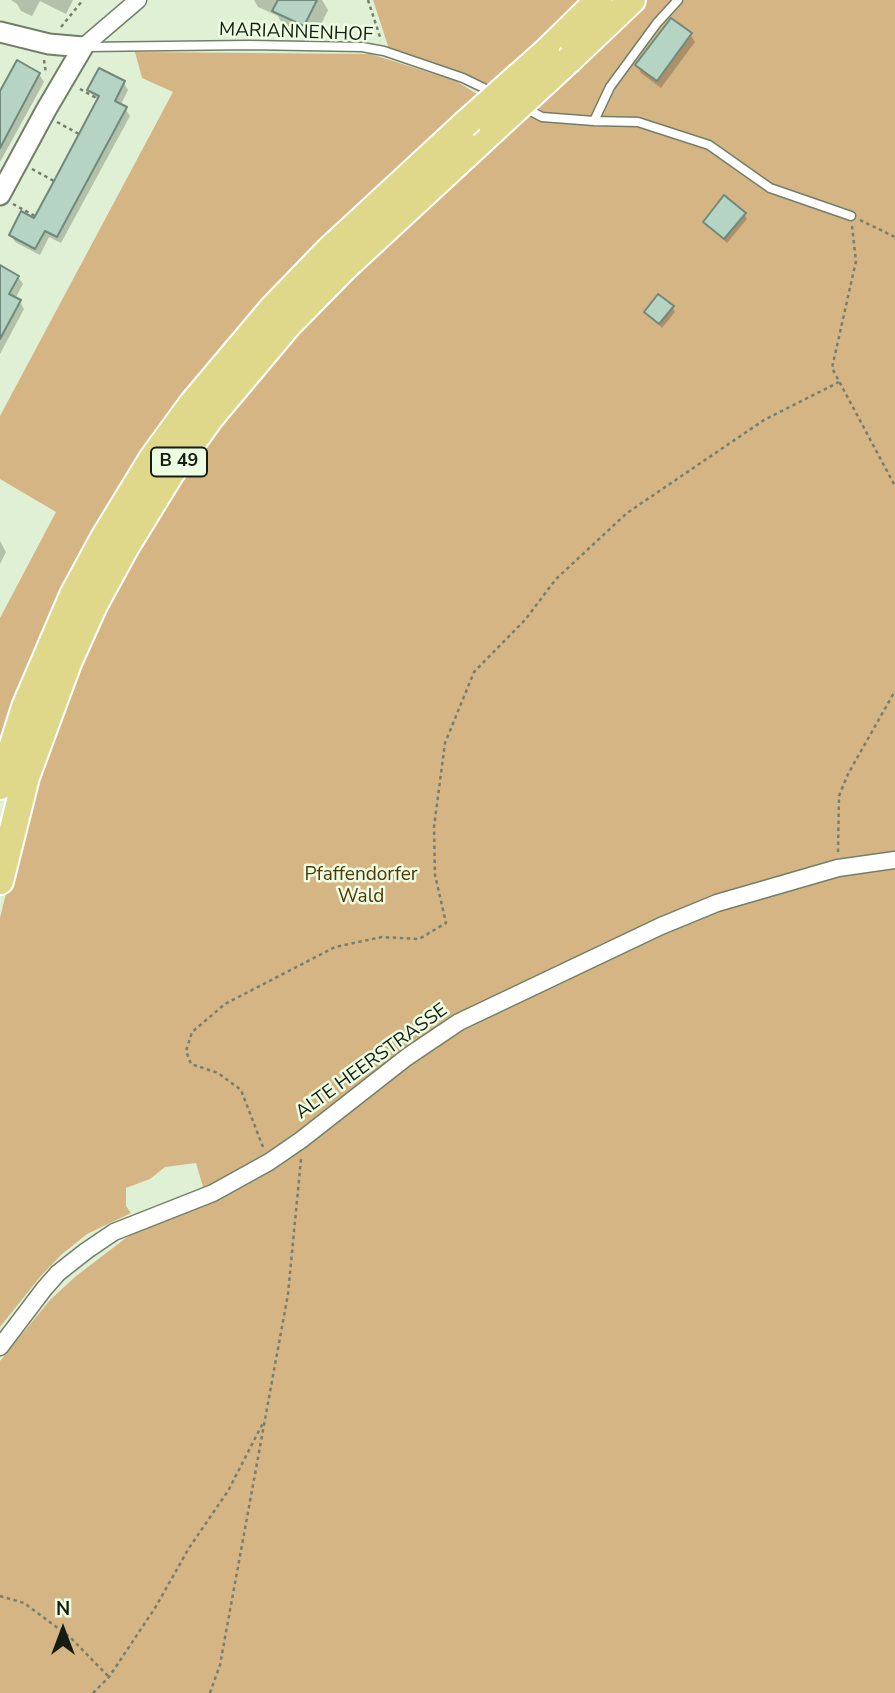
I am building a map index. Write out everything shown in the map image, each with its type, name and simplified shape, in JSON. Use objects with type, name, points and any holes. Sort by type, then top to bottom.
[{"type":"highway","name":"B 49","points":[[0,881],[26,777],[68,663],[94,605],[171,473],[218,408],[288,325],[345,267],[493,130],[559,55],[599,0]]},
{"type":"highway","name":"B 49","points":[[0,786],[25,707],[73,595],[152,459],[192,404],[272,309],[329,250],[464,125],[632,0]]},
{"type":"street","points":[[5,199],[46,110],[83,47],[138,0]]},
{"type":"street","points":[[0,32],[49,44],[83,47]]},
{"type":"street","name":"ALTE HEERSTRASSE","points":[[0,1347],[58,1273],[93,1245],[131,1225],[213,1193],[269,1162],[407,1057],[491,1005],[717,903],[838,868],[895,860]]},
{"type":"lane","points":[[594,121],[610,87],[657,23],[678,1]]},
{"type":"lane","name":"MARIANNENHOF","points":[[83,47],[249,45],[362,47],[384,51],[463,78],[541,117],[638,122],[709,145],[770,188],[851,216]]},
{"type":"path","points":[[57,33],[83,0]]},
{"type":"path","points":[[369,0],[384,51]]},
{"type":"path","points":[[74,86],[98,99]]},
{"type":"path","points":[[54,121],[79,134]]},
{"type":"path","points":[[29,167],[54,181]]},
{"type":"path","points":[[5,199],[34,216]]},
{"type":"path","points":[[851,216],[895,237]]},
{"type":"path","points":[[851,216],[856,261],[832,368],[895,486]]},
{"type":"path","points":[[269,1162],[241,1090],[218,1073],[191,1064],[186,1051],[192,1032],[225,1004],[335,947],[382,937],[419,939],[446,923],[435,874],[434,827],[445,743],[474,672],[525,620],[556,579],[627,513],[764,420],[839,382]]},
{"type":"path","points":[[838,868],[839,796],[848,774],[895,691]]},
{"type":"path","points":[[210,1693],[220,1665],[288,1294],[301,1175],[301,1140]]},
{"type":"path","points":[[93,1693],[108,1677],[228,1490],[266,1417]]},
{"type":"path","points":[[0,1596],[24,1603],[70,1637],[108,1677]]},
{"type":"green space","points":[[373,0],[588,0],[517,66],[512,62],[488,84],[464,73],[389,49]]},
{"type":"green space","name":"Pfaffendorfer Wald","points":[[638,0],[895,0],[895,851],[804,869],[705,900],[663,916],[494,996],[437,1027],[295,1137],[260,1160],[204,1190],[196,1163],[165,1167],[150,1179],[126,1188],[126,1206],[131,1213],[87,1234],[61,1255],[0,1327],[0,918],[33,781],[86,644],[150,515],[255,368],[505,135],[580,70]]},
{"type":"green space","points":[[135,52],[371,54],[456,81],[477,94],[455,113],[457,119],[301,269],[0,761],[0,618],[56,512],[0,479],[0,416],[173,92],[142,78]]},
{"type":"green space","points":[[895,865],[895,1693],[0,1693],[0,1361],[50,1300],[76,1276],[126,1238],[145,1227],[218,1200],[261,1177],[317,1139],[440,1041],[496,1008],[722,907],[841,872]]},
{"type":"building","points":[[278,0],[317,0],[304,26],[272,11]]},
{"type":"building","points":[[671,18],[692,33],[657,81],[635,65]]},
{"type":"building","points":[[17,60],[40,73],[0,148],[0,91]]},
{"type":"building","points":[[99,68],[125,81],[115,101],[127,107],[57,237],[45,231],[35,249],[9,235],[21,211],[34,218],[54,181],[99,96],[87,90]]},
{"type":"building","points":[[724,195],[746,213],[724,239],[703,222]]},
{"type":"building","points":[[0,265],[19,276],[9,294],[21,300],[0,339]]},
{"type":"building","points":[[658,294],[674,306],[659,324],[644,312]]}]
